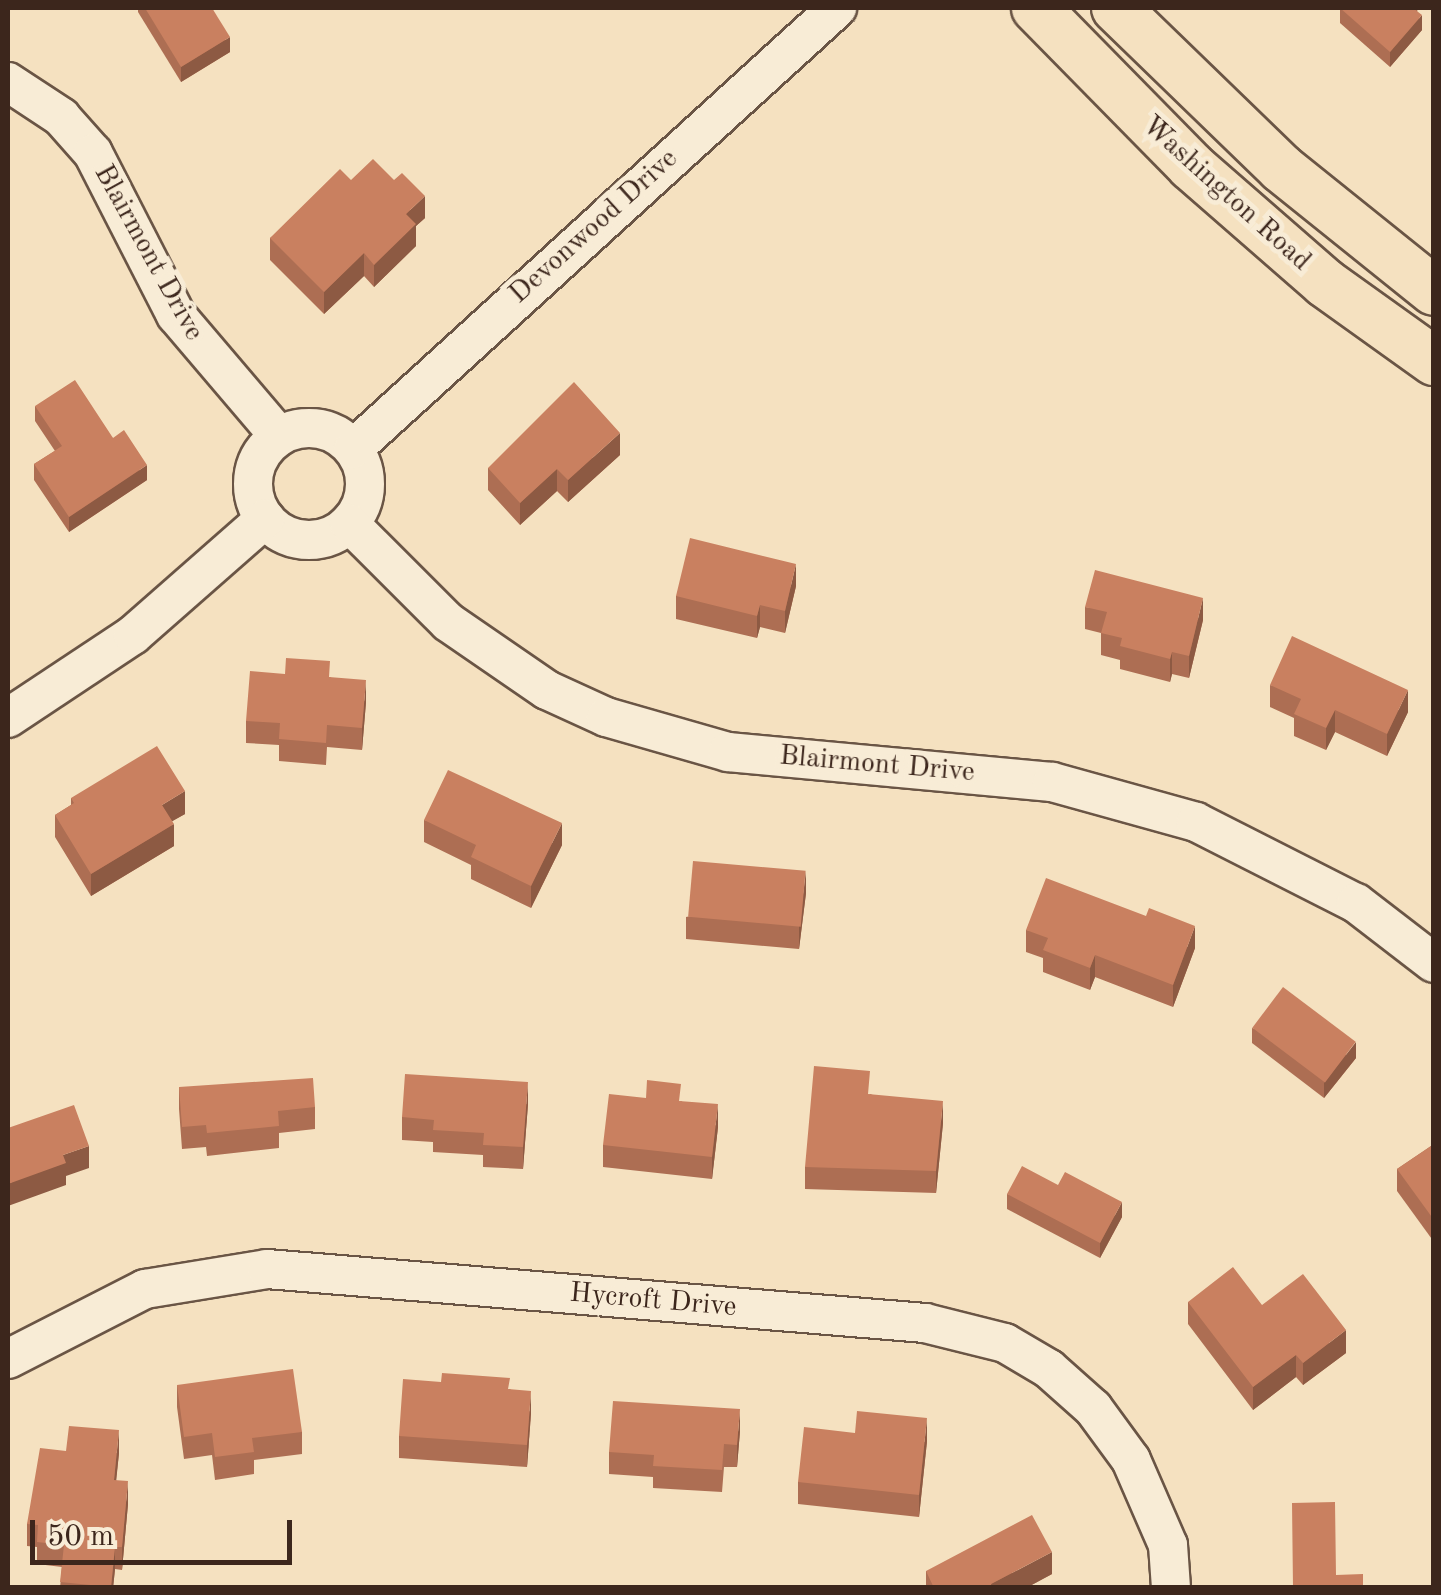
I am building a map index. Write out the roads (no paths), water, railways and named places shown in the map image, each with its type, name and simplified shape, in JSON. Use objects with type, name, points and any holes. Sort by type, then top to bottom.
[{"type":"main road","name":"Washington Road","points":[[1036,8],[1191,166],[1325,283],[1434,361]]},
{"type":"main road","name":"Washington Road","points":[[1116,8],[1281,168],[1434,291]]},
{"type":"street","name":"Devonwood Drive","points":[[353,448],[838,8]]},
{"type":"street","name":"Blairmont Drive","points":[[8,82],[61,118],[93,153],[176,315],[279,436]]},
{"type":"street","points":[[310,428],[353,448],[364,495],[348,523],[315,540],[279,532],[265,519],[252,484],[265,448],[279,436],[310,428]]},
{"type":"street","points":[[8,718],[133,635],[265,519]]},
{"type":"street","name":"Blairmont Drive","points":[[348,523],[464,634],[548,690],[606,717],[728,752],[1052,782],[1196,822],[1356,903],[1434,962]]},
{"type":"street","name":"Hycroft Drive","points":[[8,1359],[145,1289],[267,1270],[925,1323],[1005,1343],[1049,1369],[1093,1408],[1131,1460],[1168,1544],[1171,1588]]}]
